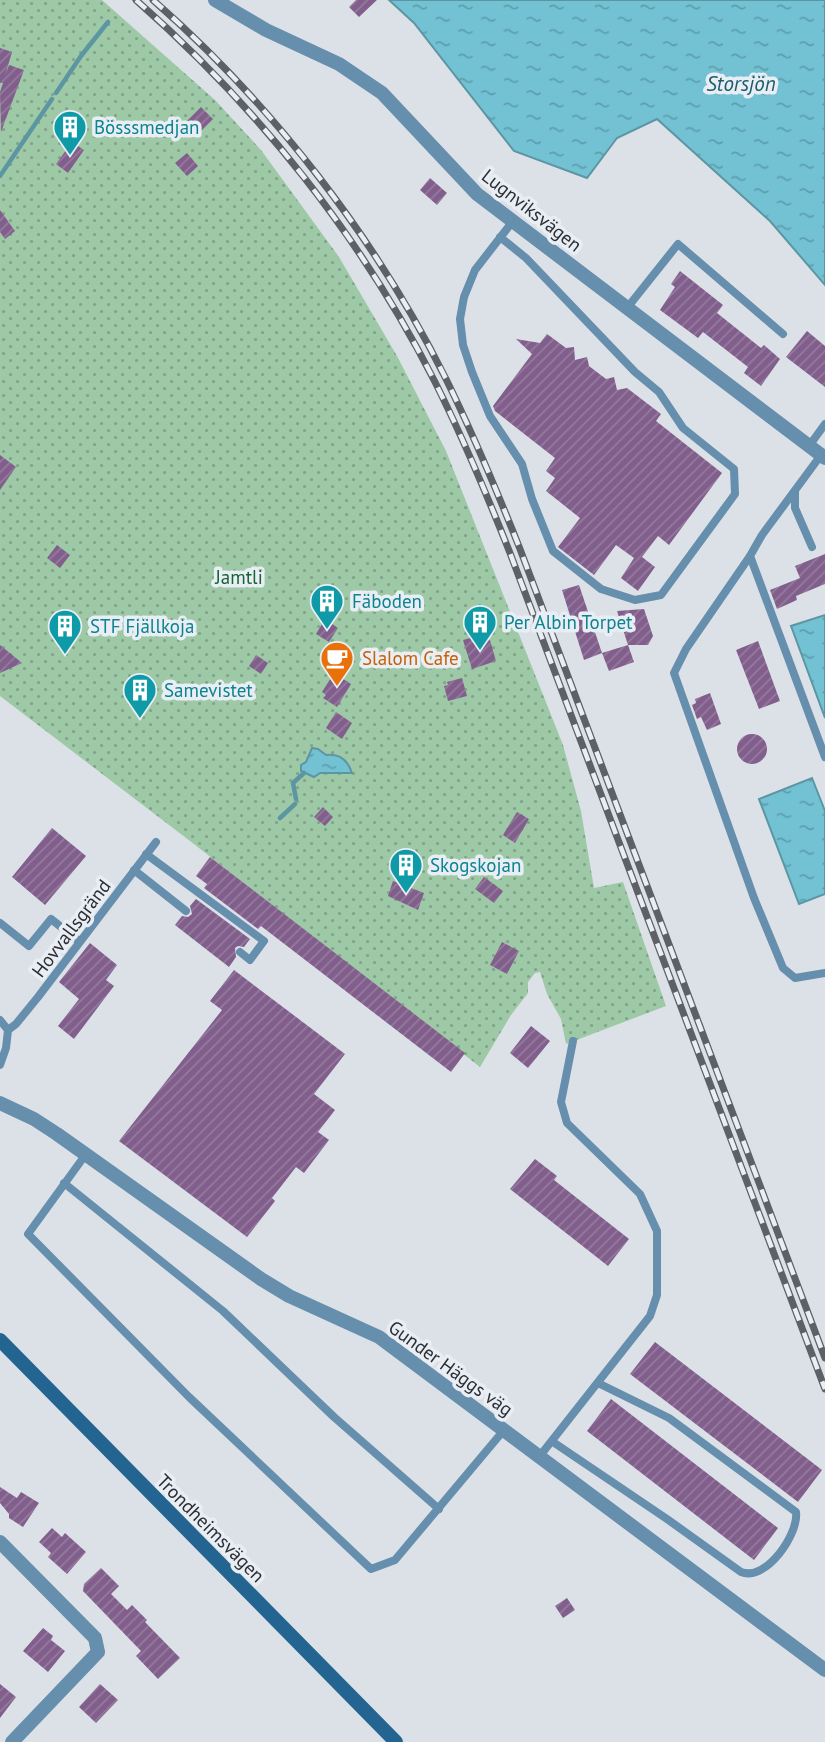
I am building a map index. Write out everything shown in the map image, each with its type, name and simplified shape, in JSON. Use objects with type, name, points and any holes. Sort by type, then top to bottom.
[{"type":"main road","name":"Trondheimsvägen","points":[[0,1340],[396,1742]]},
{"type":"street","name":"Lugnviksvägen","points":[[215,0],[265,30],[339,64],[382,93],[477,194],[818,453]]},
{"type":"street","name":"Gunder Häggs väg","points":[[0,1103],[34,1119],[86,1154],[261,1279],[289,1296],[379,1337],[825,1670]]},
{"type":"street","points":[[0,1542],[95,1638],[98,1652],[12,1742]]},
{"type":"lane","points":[[500,237],[526,258],[635,372],[659,392],[683,428],[734,469],[736,494],[661,595],[635,600],[601,589],[553,551],[522,464],[489,416],[466,354],[460,319],[464,297],[475,270],[500,237],[513,221]]},
{"type":"lane","points":[[627,308],[678,244],[783,334]]},
{"type":"lane","points":[[825,424],[818,453],[795,492],[686,649],[674,673],[754,898],[783,968],[795,978],[825,973]]},
{"type":"lane","points":[[795,492],[795,508],[812,547]]},
{"type":"lane","points":[[750,556],[825,757]]},
{"type":"lane","name":"Hovvallsgränd","points":[[0,1065],[8,1030],[16,1024],[156,842]]},
{"type":"lane","points":[[146,854],[264,941],[250,960],[240,952]]},
{"type":"lane","points":[[134,870],[186,911]]},
{"type":"lane","points":[[0,923],[29,946],[51,919],[80,942]]},
{"type":"lane","points":[[0,1020],[8,1030]]},
{"type":"lane","points":[[539,1457],[650,1316],[657,1295],[657,1231],[640,1194],[567,1123],[561,1102],[573,1041]]},
{"type":"lane","points":[[86,1154],[28,1234],[189,1397],[371,1569],[395,1560],[504,1430]]},
{"type":"lane","points":[[64,1183],[223,1311],[334,1417],[439,1509]]},
{"type":"lane","points":[[553,1442],[741,1572],[751,1575],[757,1573],[776,1557],[797,1522],[796,1512],[669,1418],[598,1383]]},
{"type":"green space","name":"Jamtli","points":[[0,0],[102,0],[215,100],[261,150],[339,257],[397,356],[446,451],[563,745],[581,811],[594,888],[623,882],[666,1006],[566,1044],[561,1019],[547,994],[540,972],[535,973],[528,982],[528,993],[511,1015],[480,1067],[0,696]]},
{"type":"water","name":"Storsjön","points":[[389,0],[825,0],[825,285],[770,221],[657,119],[617,138],[587,178],[514,151],[414,23]]},
{"type":"water","points":[[825,615],[825,718],[791,626]]},
{"type":"water","points":[[312,748],[343,759],[352,773],[320,773],[314,777],[301,771],[301,765],[306,762]]},
{"type":"water","points":[[812,778],[825,811],[825,894],[799,904],[759,799]]},
{"type":"building","points":[[356,0],[377,0],[359,17],[349,7]]},
{"type":"building","points":[[0,48],[12,52],[5,76],[9,65],[24,70],[1,132],[0,92],[3,83],[0,83]]},
{"type":"building","points":[[201,107],[213,119],[197,135],[185,123]]},
{"type":"building","name":"Bösssmedjan","points":[[72,142],[84,150],[68,173],[56,164]]},
{"type":"building","points":[[187,153],[198,166],[187,176],[175,163]]},
{"type":"building","points":[[430,178],[447,193],[437,205],[420,190]]},
{"type":"building","points":[[0,210],[15,231],[5,239],[0,232]]},
{"type":"building","points":[[680,271],[723,305],[717,313],[761,348],[764,345],[780,359],[761,386],[744,373],[748,367],[703,332],[698,338],[660,310],[675,287],[671,284]]},
{"type":"building","points":[[807,331],[825,346],[825,387],[786,357]]},
{"type":"building","points":[[547,334],[566,348],[574,347],[575,360],[587,357],[589,366],[606,379],[614,377],[617,390],[627,388],[661,414],[656,421],[722,473],[669,545],[658,536],[642,557],[655,567],[638,591],[621,578],[634,558],[616,545],[594,575],[558,547],[580,518],[546,491],[555,478],[546,471],[555,458],[495,411],[493,406],[532,354],[516,339],[540,343]]},
{"type":"building","points":[[0,455],[16,467],[0,490]]},
{"type":"building","points":[[57,545],[70,555],[60,568],[47,558]]},
{"type":"building","points":[[825,554],[825,584],[796,596],[797,600],[777,609],[770,590],[800,578],[795,566]]},
{"type":"building","points":[[579,585],[602,653],[584,660],[562,590]]},
{"type":"building","points":[[644,609],[653,636],[648,645],[628,645],[617,611]]},
{"type":"building","name":"Fäboden","points":[[325,619],[338,628],[329,642],[316,634]]},
{"type":"building","name":"Per Albin Torpet","points":[[477,636],[480,643],[490,640],[496,661],[472,669],[463,640]]},
{"type":"building","points":[[758,641],[780,701],[759,709],[736,650]]},
{"type":"building","points":[[0,645],[22,663],[0,673]]},
{"type":"building","points":[[628,645],[634,662],[609,671],[602,653]]},
{"type":"building","points":[[256,655],[268,663],[261,674],[249,666]]},
{"type":"building","name":"Slalom Cafe","points":[[334,673],[351,684],[337,707],[323,698],[326,695],[322,692]]},
{"type":"building","points":[[462,678],[467,696],[448,701],[444,686],[448,685],[447,682]]},
{"type":"building","points":[[710,693],[721,724],[707,730],[701,717],[697,719],[692,705],[696,703],[695,699]]},
{"type":"building","points":[[336,712],[352,723],[342,739],[326,728]]},
{"type":"building","points":[[752,734],[758,735],[766,743],[766,755],[758,763],[752,764],[746,763],[738,755],[737,749],[738,743],[746,735]]},
{"type":"building","points":[[323,807],[333,817],[325,826],[314,817]]},
{"type":"building","points":[[517,812],[529,819],[515,843],[503,835]]},
{"type":"building","points":[[52,828],[86,856],[45,905],[12,877]]},
{"type":"building","points":[[210,857],[465,1053],[451,1072],[261,926],[258,929],[204,888],[207,884],[196,876]]},
{"type":"building","points":[[484,877],[503,891],[494,903],[475,889]]},
{"type":"building","name":"Skogskojan","points":[[393,881],[424,893],[418,910],[388,896]]},
{"type":"building","points":[[196,899],[250,939],[244,947],[235,948],[236,957],[229,967],[175,925],[182,916],[188,917],[192,914],[190,906]]},
{"type":"building","points":[[502,942],[519,951],[507,974],[490,965]]},
{"type":"building","points":[[90,943],[117,965],[106,980],[114,986],[74,1039],[58,1026],[79,999],[59,982]]},
{"type":"building","points":[[234,970],[345,1054],[314,1094],[335,1110],[318,1132],[329,1140],[304,1173],[296,1167],[272,1198],[275,1201],[247,1237],[119,1141],[222,1010],[210,1001]]},
{"type":"building","points":[[531,1026],[550,1041],[528,1068],[510,1053]]},
{"type":"building","points":[[535,1159],[557,1176],[554,1180],[629,1239],[608,1266],[510,1189]]},
{"type":"building","points":[[655,1342],[822,1470],[798,1502],[630,1374]]},
{"type":"building","points":[[611,1399],[778,1528],[754,1560],[587,1431]]},
{"type":"building","points":[[0,1487],[17,1498],[21,1492],[39,1503],[23,1527],[9,1518],[0,1503]]},
{"type":"building","points":[[52,1528],[62,1537],[65,1533],[86,1552],[67,1574],[48,1557],[51,1553],[39,1542]]},
{"type":"building","points":[[101,1568],[119,1586],[111,1594],[127,1610],[132,1605],[180,1658],[158,1679],[136,1656],[141,1651],[83,1591],[84,1584]]},
{"type":"building","points":[[567,1598],[575,1610],[563,1618],[555,1606]]},
{"type":"building","points":[[43,1628],[53,1636],[51,1640],[65,1651],[48,1672],[23,1651]]},
{"type":"building","points":[[0,1684],[16,1697],[0,1718]]},
{"type":"building","points":[[100,1684],[118,1700],[96,1723],[79,1707]]},
{"type":"waterway","points":[[56,93],[108,22]]},
{"type":"waterway","points":[[0,176],[52,99]]},
{"type":"waterway","points":[[296,799],[293,783],[304,773]]},
{"type":"waterway","points":[[280,818],[295,804]]},
{"type":"railway","points":[[136,0],[224,85],[304,177],[375,277],[435,382],[510,553],[825,1389]]},
{"type":"railway","points":[[153,0],[239,83],[318,175],[387,275],[446,379],[485,463],[520,549],[825,1358]]},
{"type":"place","name":"Bösssmedjan","points":[[70,157]]},
{"type":"place","name":"Fäboden","points":[[327,631]]},
{"type":"place","name":"Per Albin Torpet","points":[[480,652]]},
{"type":"place","name":"STF Fjällkoja","points":[[65,656]]},
{"type":"place","name":"Slalom Cafe","points":[[337,688]]},
{"type":"place","name":"Samevistet","points":[[140,720]]},
{"type":"place","name":"Skogskojan","points":[[406,895]]}]
